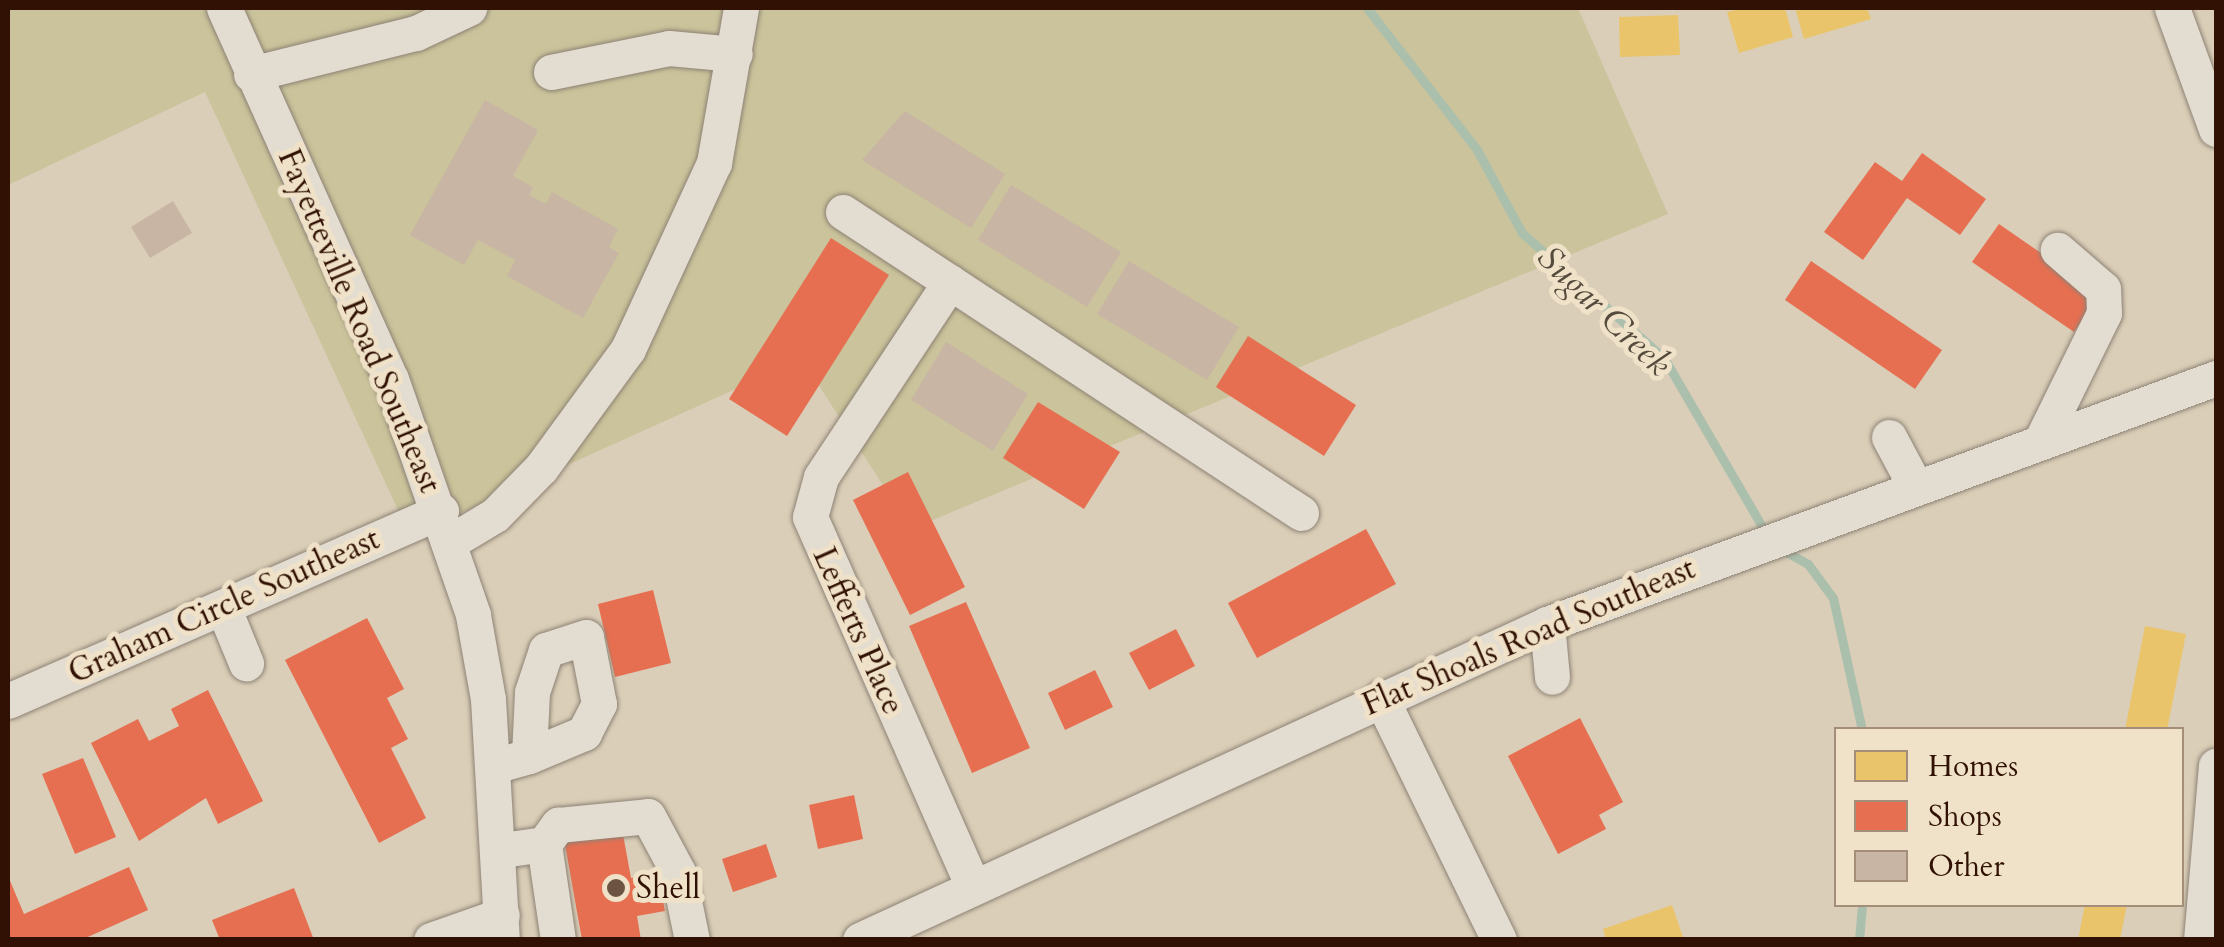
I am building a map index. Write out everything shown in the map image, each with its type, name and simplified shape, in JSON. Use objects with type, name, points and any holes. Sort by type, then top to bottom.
[{"type":"street","name":"Fayetteville Road Southeast","points":[[224,8],[392,379],[446,527],[473,615],[502,850],[502,927]]},
{"type":"street","points":[[251,74],[416,33],[468,8]]},
{"type":"street","name":"Graham Circle Southeast","points":[[8,702],[222,607],[446,527],[496,515],[541,468],[628,349],[714,163],[741,8]]},
{"type":"street","points":[[2172,8],[2216,129]]},
{"type":"street","points":[[551,72],[669,48],[735,54]]},
{"type":"street","points":[[843,212],[1300,512]]},
{"type":"street","points":[[2041,441],[2104,313],[2103,289],[2058,250]]},
{"type":"street","name":"Lefferts Place","points":[[950,282],[821,478],[810,517],[972,887]]},
{"type":"street","name":"Flat Shoals Road Southeast","points":[[860,940],[1547,624],[2216,378]]},
{"type":"street","points":[[1889,438],[1915,486]]},
{"type":"street","points":[[222,607],[246,663]]},
{"type":"street","points":[[1547,624],[1552,677]]},
{"type":"street","points":[[1382,698],[1499,940]]},
{"type":"street","points":[[494,766],[529,756]]},
{"type":"street","points":[[2201,940],[2216,766]]},
{"type":"street","points":[[502,850],[544,844],[558,826],[648,816],[678,872],[692,940]]},
{"type":"street","points":[[544,844],[558,940]]},
{"type":"street","points":[[431,940],[502,927]]},
{"type":"shaded area","points":[[8,8],[1578,8],[1668,214],[911,529],[802,359],[410,536],[205,92],[8,185]]},
{"type":"building: Homes","points":[[1785,8],[1793,37],[1739,53],[1727,12]]},
{"type":"building: Homes","points":[[1795,8],[1867,8],[1871,19],[1804,39]]},
{"type":"building: Homes","points":[[1678,15],[1680,55],[1620,57],[1619,17]]},
{"type":"building: Homes","points":[[2145,626],[2186,634],[2168,727],[2126,727]]},
{"type":"building: Homes","points":[[1672,905],[1684,940],[1606,940],[1603,929]]},
{"type":"building: Homes","points":[[2084,907],[2126,907],[2120,940],[2078,940]]},
{"type":"building: Shops","points":[[1922,153],[1986,199],[1960,235],[1907,198],[1863,260],[1824,232],[1875,162],[1902,181]]},
{"type":"building: Shops","points":[[1999,224],[2100,294],[2074,332],[1972,262]]},
{"type":"building: Shops","points":[[831,238],[889,275],[787,436],[729,399]]},
{"type":"building: Shops","points":[[1811,261],[1942,350],[1915,389],[1785,300]]},
{"type":"building: Shops","points":[[1248,336],[1356,405],[1324,456],[1216,387]]},
{"type":"building: Shops","points":[[1038,402],[1120,452],[1084,509],[1003,458]]},
{"type":"building: Shops","points":[[908,472],[965,587],[910,615],[853,500]]},
{"type":"building: Shops","points":[[1366,529],[1396,584],[1257,658],[1228,603]]},
{"type":"building: Shops","points":[[653,590],[671,663],[615,677],[598,604]]},
{"type":"building: Shops","points":[[966,602],[1030,748],[972,773],[909,626]]},
{"type":"building: Shops","points":[[367,618],[404,689],[387,698],[408,739],[391,748],[426,818],[379,843],[285,660]]},
{"type":"building: Shops","points":[[1176,629],[1195,666],[1149,690],[1129,653]]},
{"type":"building: Shops","points":[[1095,670],[1113,707],[1065,730],[1048,693]]},
{"type":"building: Shops","points":[[208,690],[263,801],[218,824],[206,798],[139,841],[91,743],[138,719],[149,741],[179,726],[171,709]]},
{"type":"building: Shops","points":[[1580,718],[1623,802],[1599,815],[1606,829],[1558,854],[1508,756]]},
{"type":"building: Shops","points":[[83,758],[116,837],[75,854],[42,774]]},
{"type":"building: Shops","points":[[854,795],[863,839],[818,849],[809,805]]},
{"type":"building: Shops","points":[[622,829],[631,878],[658,873],[665,911],[637,916],[641,940],[582,940],[564,839]]},
{"type":"building: Shops","points":[[766,844],[777,877],[733,892],[722,859]]},
{"type":"building: Shops","points":[[129,867],[148,910],[81,940],[8,940],[8,876],[24,914]]},
{"type":"building: Shops","points":[[294,888],[314,940],[220,940],[212,920]]},
{"type":"building: Other","points":[[485,100],[538,130],[513,176],[533,187],[529,195],[546,204],[552,192],[618,229],[609,247],[619,253],[583,318],[507,276],[515,260],[478,240],[464,265],[410,235]]},
{"type":"building: Other","points":[[905,111],[1005,174],[971,228],[862,160]]},
{"type":"building: Other","points":[[1011,185],[1121,252],[1087,307],[978,240]]},
{"type":"building: Other","points":[[173,201],[192,233],[150,258],[131,227]]},
{"type":"building: Other","points":[[1129,261],[1239,327],[1207,380],[1097,314]]},
{"type":"building: Other","points":[[946,342],[1028,394],[993,451],[911,400]]},
{"type":"waterway","name":"Sugar Creek","points":[[1367,8],[1477,150],[1522,233],[1664,358],[1766,533]]},
{"type":"waterway","name":"Sugar Creek","points":[[1779,548],[1808,564],[1833,598],[1861,727]]},
{"type":"waterway","name":"Sugar Creek","points":[[1859,940],[1862,907]]},
{"type":"place","name":"Shell","points":[[616,888]]}]
